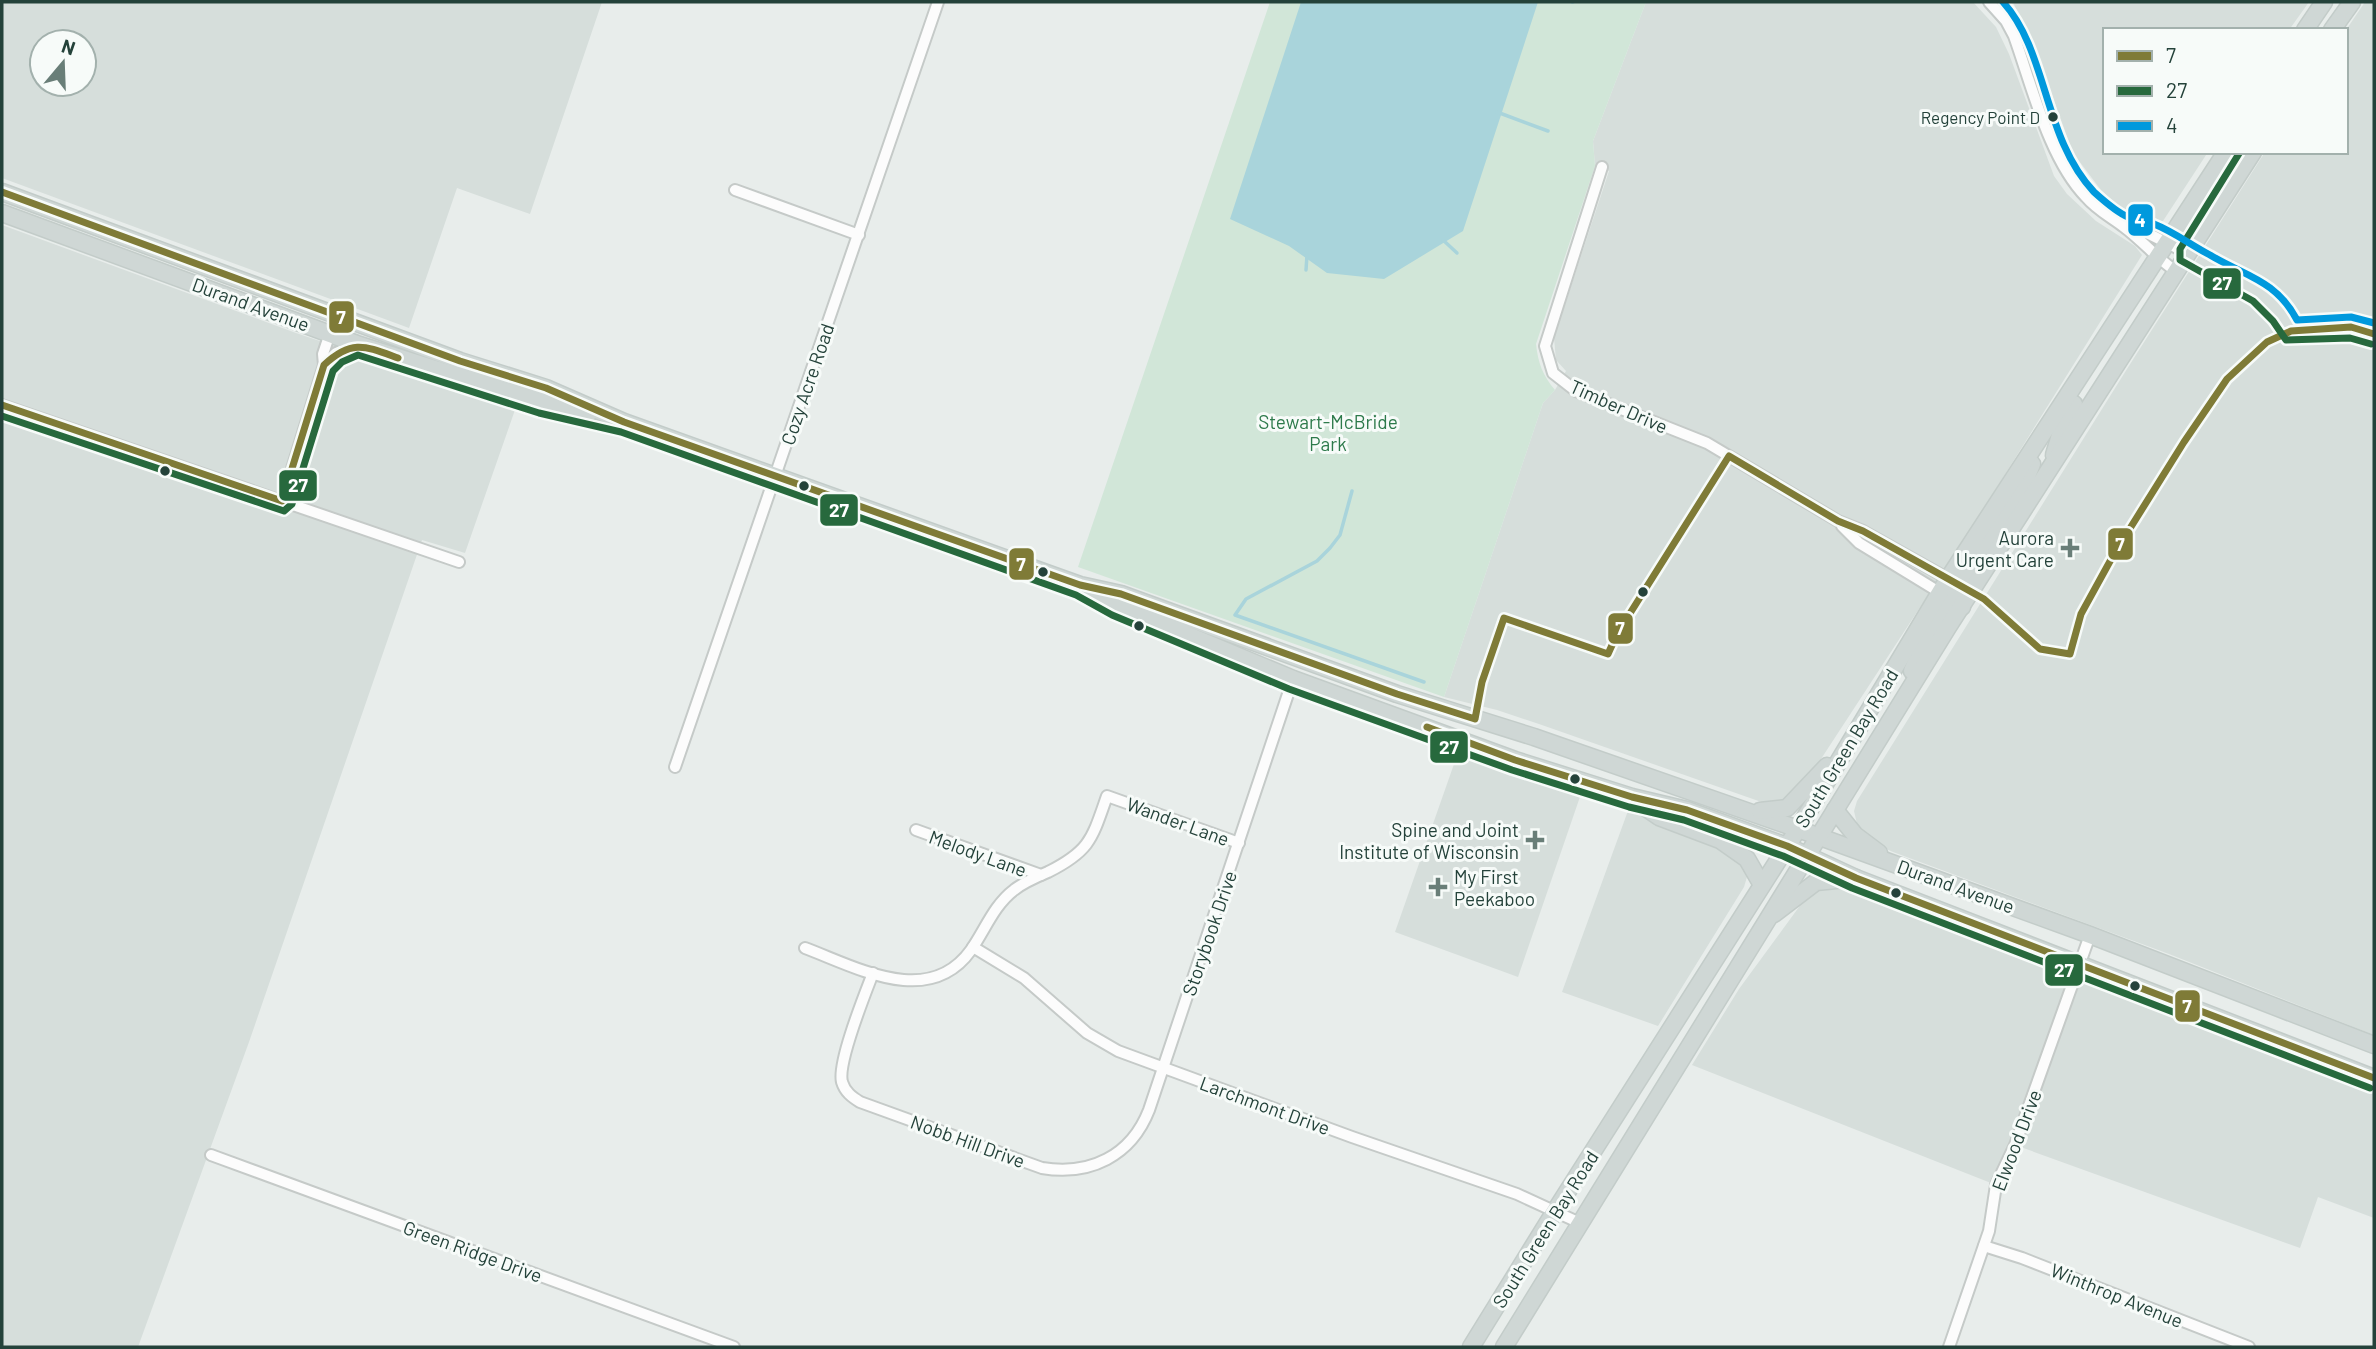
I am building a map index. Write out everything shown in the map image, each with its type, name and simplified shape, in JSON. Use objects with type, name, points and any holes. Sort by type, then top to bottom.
[{"type":"main road","points":[[2331,28],[2336,2]]},
{"type":"main road","points":[[2332,28],[2352,2]]},
{"type":"main road","points":[[2306,28],[2322,5]]},
{"type":"main road","points":[[2315,28],[2322,5]]},
{"type":"main road","points":[[2177,272],[2177,247],[2225,154]]},
{"type":"main road","points":[[2177,247],[2234,154]]},
{"type":"main road","points":[[2048,474],[2065,418],[2156,277],[2159,261],[2177,247],[2251,154]]},
{"type":"main road","name":"Durand Avenue","points":[[2,192],[460,361],[546,388],[624,422],[1080,585],[1121,594],[1397,694],[1534,737],[1798,828],[2090,934],[2374,1045]]},
{"type":"main road","name":"Durand Avenue","points":[[2,213],[358,344],[542,403],[624,422]]},
{"type":"main road","name":"South Green Bay Road","points":[[1504,1347],[1894,715],[1956,593],[2045,431],[2159,261]]},
{"type":"main road","name":"South Green Bay Road","points":[[1471,1347],[1787,846],[1852,738],[1956,593],[2048,474],[2177,272]]},
{"type":"main road","points":[[330,333],[344,329],[370,337],[393,336]]},
{"type":"main road","name":"Durand Avenue","points":[[1080,585],[1116,606],[1293,679],[1515,760],[1632,797],[1687,810],[1787,846],[1856,878],[2374,1079]]},
{"type":"main road","points":[[1447,735],[1475,719]]},
{"type":"main road","points":[[1515,760],[1508,752],[1509,743],[1516,739],[1534,737]]},
{"type":"main road","points":[[1746,811],[1776,811],[1787,808],[1852,738]]},
{"type":"main road","points":[[1632,797],[1658,817],[1720,840],[1748,859],[1762,885]]},
{"type":"main road","points":[[1835,810],[1855,835],[1895,864]]},
{"type":"main road","points":[[1767,920],[1816,882],[1856,878]]},
{"type":"street","name":"Cozy Acre Road","points":[[676,767],[938,2]]},
{"type":"street","points":[[1989,2],[2006,21],[2014,36],[2064,167],[2079,189],[2095,207],[2125,227],[2159,261],[2177,272]]},
{"type":"street","name":"Timber Drive","points":[[1602,167],[1545,345],[1553,373],[1576,391],[1707,443],[1838,521],[1863,531],[1956,593]]},
{"type":"street","points":[[735,190],[859,235]]},
{"type":"street","points":[[2125,227],[2145,232],[2177,247]]},
{"type":"street","points":[[282,501],[324,365],[323,354],[330,333]]},
{"type":"street","points":[[324,365],[336,352],[358,344]]},
{"type":"street","points":[[2,405],[459,562]]},
{"type":"street","name":"Timber Drive","points":[[1838,521],[1859,543],[1956,593]]},
{"type":"street","name":"Storybook Drive","points":[[1163,1068],[1293,679]]},
{"type":"street","name":"Wander Lane","points":[[804,948],[903,981],[928,980],[951,970],[973,947],[1006,897],[1041,875],[1069,862],[1085,848],[1096,828],[1107,796],[1239,843]]},
{"type":"street","name":"Melody Lane","points":[[916,830],[1041,875]]},
{"type":"street","name":"Elwood Drive","points":[[1949,1347],[1989,1231],[1996,1185],[2015,1145],[2090,934]]},
{"type":"street","name":"Larchmont Drive","points":[[973,947],[1024,978],[1087,1033],[1118,1051],[1517,1194],[1580,1223]]},
{"type":"street","name":"Nobb Hill Drive","points":[[873,973],[842,1065],[842,1082],[851,1096],[860,1102],[1042,1168],[1058,1171],[1088,1168],[1103,1163],[1122,1150],[1138,1133],[1145,1119],[1163,1068]]},
{"type":"street","name":"Green Ridge Drive","points":[[211,1155],[734,1347]]},
{"type":"street","name":"Winthrop Avenue","points":[[1984,1246],[2022,1258],[2249,1347]]},
{"type":"shaded area","points":[[2,2],[602,2],[530,214],[457,188],[409,328],[2,178]]},
{"type":"shaded area","points":[[1646,2],[1973,2],[1996,27],[2009,54],[2054,176],[2067,194],[2096,221],[2135,246],[2142,255],[1964,540],[1804,785],[1788,803],[1770,805],[1497,710],[1444,697],[1543,403],[1555,390],[1566,371],[1556,360],[1554,338],[1609,171],[1595,166],[1593,141]]},
{"type":"shaded area","points":[[2013,2],[2309,2],[2290,28],[2103,28],[2103,154],[2207,154],[2163,221],[2147,224],[2125,212],[2101,190],[2073,153],[2040,62]]},
{"type":"shaded area","points":[[2365,2],[2374,2],[2374,1035],[2169,954],[1893,852],[1875,844],[1865,835],[1857,824],[1854,811],[1857,801],[2264,154],[2348,154],[2347,28]]},
{"type":"shaded area","points":[[2,225],[296,333],[516,407],[465,553],[422,540],[249,1042],[138,1347],[2,1347]]},
{"type":"shaded area","points":[[1460,747],[1582,791],[1518,977],[1395,932]]},
{"type":"shaded area","points":[[1629,808],[1643,817],[1719,844],[1746,867],[1744,887],[1658,1026],[1562,992]]},
{"type":"shaded area","points":[[1822,885],[1843,885],[1916,910],[2374,1087],[2374,1218],[2318,1197],[2300,1248],[2015,1145],[1996,1185],[1692,1065],[1739,989],[1807,896]]},
{"type":"green space","name":"Stewart-McBride Park","points":[[1270,2],[1646,2],[1593,141],[1595,166],[1536,344],[1542,369],[1555,390],[1543,403],[1444,697],[1078,567]]},
{"type":"water","points":[[1301,2],[1538,2],[1463,231],[1384,279],[1327,273],[1289,246],[1230,219]]},
{"type":"waterway","points":[[1497,112],[1548,131]]},
{"type":"waterway","points":[[1443,240],[1457,253]]},
{"type":"waterway","points":[[1306,270],[1307,255]]},
{"type":"waterway","points":[[1352,491],[1340,535],[1330,548],[1317,561],[1246,599],[1235,615],[1424,682]]},
{"type":"transit line","name":"4","points":[[2003,2],[2018,22],[2029,45],[2065,147],[2077,170],[2102,199],[2124,215],[2161,227],[2259,280],[2279,296],[2297,320],[2351,317],[2374,323]]},
{"type":"transit line","name":"27","points":[[2239,154],[2180,249],[2180,260],[2253,301],[2273,321],[2286,340],[2350,338],[2371,344]]},
{"type":"transit line","name":"7","points":[[2,192],[460,361],[546,388],[624,422],[1080,585],[1121,594],[1397,694],[1475,719],[1482,682],[1504,618],[1608,654],[1617,634],[1729,456],[1838,521],[1863,531],[1984,599],[2040,649],[2070,654],[2081,614],[2114,554],[2227,379],[2267,342],[2291,331],[2351,327],[2374,334]]},
{"type":"transit line","name":"7","points":[[2,405],[282,501],[324,365],[343,351],[359,347],[398,358]]},
{"type":"transit line","name":"27","points":[[2,416],[284,511],[292,504],[333,371],[342,362],[358,355],[539,413],[621,432],[1076,595],[1112,615],[1289,689],[1512,770],[1629,807],[1684,820],[1783,856],[1852,888],[2370,1088]]},
{"type":"transit line","name":"7","points":[[1427,727],[1515,760],[1632,797],[1687,810],[1787,846],[1856,878],[2374,1078]]},
{"type":"place","name":"Regency Point D","points":[[2053,117]]},
{"type":"place","name":"Aurora Urgent Care","points":[[2070,548]]},
{"type":"place","name":"Spine and Joint Institute of Wisconsin","points":[[1535,840]]},
{"type":"place","name":"My First Peekaboo","points":[[1438,887]]}]
